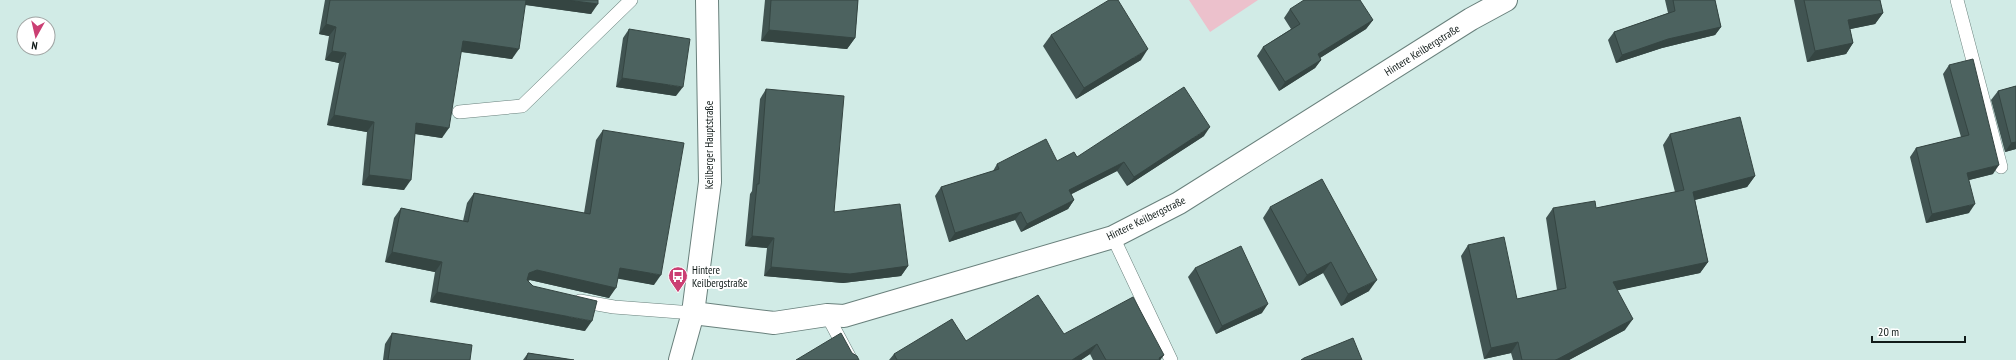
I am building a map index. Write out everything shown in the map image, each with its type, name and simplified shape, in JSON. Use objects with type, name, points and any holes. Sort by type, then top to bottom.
[{"type":"street","name":"Keilberger Hauptstraße","points":[[680,360],[693,313],[710,182],[708,0]]},
{"type":"street","name":"Hintere Keilbergstraße","points":[[693,313],[774,322],[827,315],[844,316],[1113,237],[1179,204],[1471,19],[1506,0]]},
{"type":"lane","points":[[459,112],[522,106],[632,0]]},
{"type":"lane","points":[[1957,0],[2001,167]]},
{"type":"lane","points":[[1113,237],[1171,360]]},
{"type":"lane","points":[[571,299],[614,307],[693,313]]},
{"type":"lane","points":[[827,315],[851,360]]},
{"type":"shaded area","points":[[1189,0],[1258,0],[1210,32]]},
{"type":"building","points":[[330,0],[526,0],[519,49],[463,41],[449,128],[416,123],[411,180],[369,175],[374,122],[334,115],[346,53],[332,51],[336,27],[326,24]]},
{"type":"building","points":[[567,0],[598,0],[598,4]]},
{"type":"building","points":[[771,0],[858,0],[855,38],[769,30]]},
{"type":"building","points":[[1109,0],[1118,0],[1148,49],[1084,88],[1051,35]]},
{"type":"building","points":[[1304,0],[1360,0],[1373,20],[1318,54],[1321,60],[1285,82],[1263,47],[1300,24],[1290,9]]},
{"type":"building","points":[[1673,0],[1715,0],[1721,27],[1668,39],[1622,55],[1614,32],[1675,11]]},
{"type":"building","points":[[1804,0],[1880,0],[1883,13],[1848,20],[1853,43],[1815,51]]},
{"type":"building","points":[[629,29],[690,39],[683,87],[622,78]]},
{"type":"building","points":[[1973,59],[1999,165],[1967,173],[1975,204],[1932,214],[1916,148],[1969,135],[1949,65]]},
{"type":"building","points":[[2016,86],[2016,142],[2011,143],[1998,91]]},
{"type":"building","points":[[1184,87],[1210,127],[1134,177],[1124,162],[1069,190],[1074,200],[1027,224],[1021,212],[955,233],[941,187],[999,169],[997,164],[1046,139],[1057,161],[1074,152],[1077,157]]},
{"type":"building","points":[[766,89],[844,96],[834,212],[900,204],[908,266],[850,274],[771,267],[774,238],[752,236],[757,184],[759,184]]},
{"type":"building","points":[[1740,117],[1755,176],[1693,192],[1708,262],[1613,282],[1633,319],[1558,359],[1522,360],[1518,342],[1491,348],[1468,245],[1504,237],[1517,299],[1566,288],[1553,208],[1595,201],[1596,208],[1684,190],[1670,134]]},
{"type":"building","points":[[603,130],[684,143],[661,275],[620,268],[616,288],[537,270],[529,273],[527,280],[533,286],[597,301],[592,321],[437,292],[442,262],[392,252],[401,208],[468,222],[474,193],[590,214]]},
{"type":"building","points":[[1322,179],[1377,280],[1348,294],[1331,262],[1307,275],[1270,207]]},
{"type":"building","points":[[1241,246],[1268,304],[1222,326],[1195,268]]},
{"type":"building","points":[[1038,295],[1064,334],[1133,297],[1164,355],[1159,358],[1160,360],[1106,360],[1097,344],[1072,360],[897,360],[894,354],[952,319],[966,341]]},
{"type":"building","points":[[392,333],[472,345],[470,360],[388,360]]},
{"type":"building","points":[[841,333],[852,353],[857,356],[859,360],[796,360]]},
{"type":"building","points":[[1353,338],[1362,360],[1301,360],[1304,358]]},
{"type":"building","points":[[528,353],[574,360],[526,360]]},
{"type":"place","name":"Hintere Keilbergstraße","points":[[678,293]]}]
